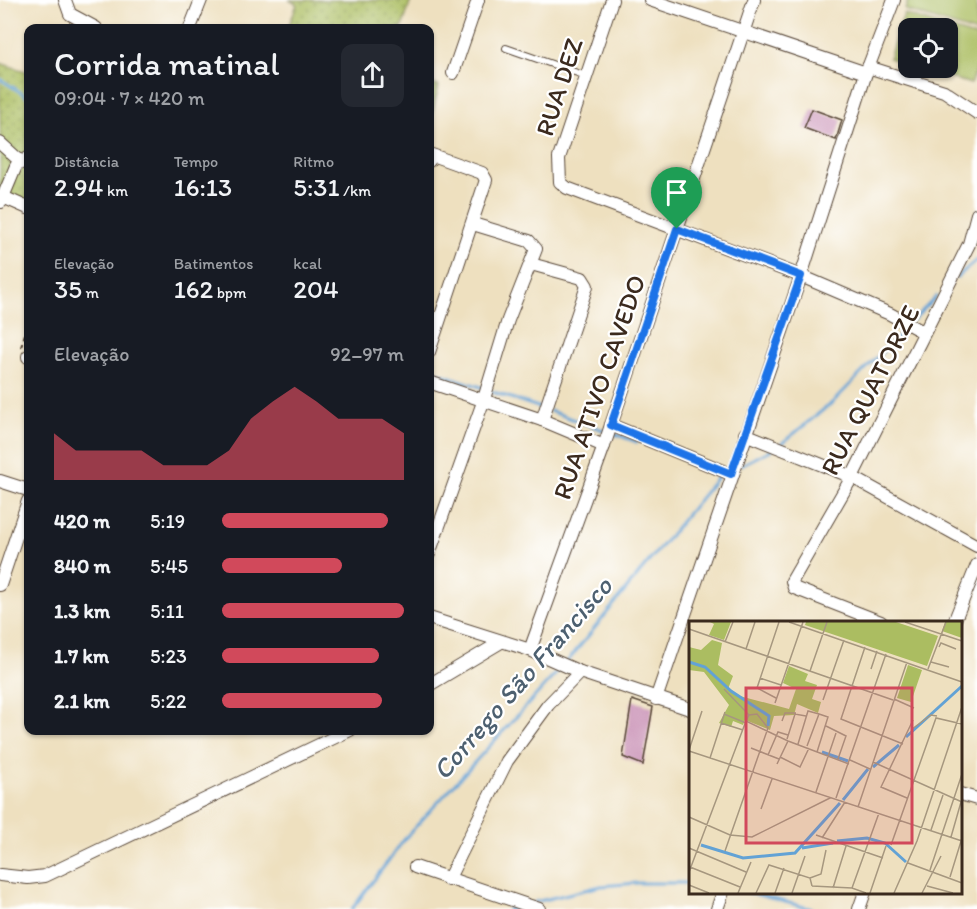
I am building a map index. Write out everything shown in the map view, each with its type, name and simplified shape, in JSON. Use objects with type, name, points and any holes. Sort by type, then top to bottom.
[{"type":"street","points":[[65,0],[70,14],[89,24]]},
{"type":"street","points":[[192,24],[201,0]]},
{"type":"street","points":[[453,74],[478,0]]},
{"type":"street","name":"RUA DEZ","points":[[612,0],[559,158],[558,175],[567,188],[677,229]]},
{"type":"street","points":[[650,0],[867,70],[944,91],[977,113]]},
{"type":"street","name":"RUA ATIVO CAVEDO","points":[[530,650],[604,446],[754,0]]},
{"type":"street","points":[[656,699],[727,472],[746,434],[801,276],[867,70],[894,0]]},
{"type":"street","points":[[0,143],[24,159],[2,200],[24,206]]},
{"type":"street","points":[[434,158],[482,173],[486,180],[434,337]]},
{"type":"street","name":"RUA QUATORZE","points":[[878,621],[794,588],[792,581],[852,477],[919,329],[940,301],[973,242],[977,214]]},
{"type":"street","points":[[434,540],[483,402],[508,320],[536,249],[534,243],[473,224]]},
{"type":"street","points":[[677,229],[801,276],[919,329]]},
{"type":"street","points":[[531,264],[582,278],[587,286],[542,420]]},
{"type":"street","points":[[434,384],[542,420],[604,446]]},
{"type":"street","points":[[611,425],[727,472]]},
{"type":"street","points":[[746,434],[852,477],[977,546]]},
{"type":"street","points":[[0,481],[24,489]]},
{"type":"street","points":[[0,585],[24,513]]},
{"type":"street","points":[[954,621],[977,565]]},
{"type":"street","points":[[434,620],[530,650],[577,671],[689,709]]},
{"type":"street","points":[[434,682],[501,642]]},
{"type":"street","points":[[448,880],[507,761],[548,705],[577,671]]},
{"type":"street","points":[[0,875],[28,878],[45,876],[340,735]]},
{"type":"street","points":[[962,795],[977,799]]},
{"type":"street","points":[[415,867],[539,909]]},
{"type":"street","points":[[717,909],[722,894]]},
{"type":"street","points":[[859,909],[864,894]]},
{"type":"lane","points":[[506,48],[586,76]]},
{"type":"path","points":[[24,334],[21,341],[24,353]]},
{"type":"green space","points":[[289,0],[411,0],[403,24],[290,24],[297,4]]},
{"type":"green space","points":[[908,0],[977,0],[977,33],[958,27],[958,18],[930,18],[905,10]]},
{"type":"green space","points":[[904,14],[917,18],[903,18]]},
{"type":"green space","points":[[958,31],[977,37],[977,66],[971,84],[951,78],[958,78]]},
{"type":"green space","points":[[898,32],[898,61],[889,58]]},
{"type":"green space","points":[[0,63],[24,71],[24,202],[0,193]]},
{"type":"green space","points":[[434,84],[439,86],[434,106]]},
{"type":"building","points":[[812,109],[842,120],[836,140],[804,128]]},
{"type":"building","points":[[632,700],[653,707],[643,765],[623,757]]},
{"type":"waterway","points":[[0,79],[24,94]]},
{"type":"waterway","points":[[957,277],[977,260]]},
{"type":"waterway","points":[[912,321],[937,296]]},
{"type":"waterway","points":[[781,444],[833,402],[908,326]]},
{"type":"waterway","points":[[434,372],[484,388]]},
{"type":"waterway","points":[[490,391],[544,409]]},
{"type":"waterway","points":[[550,411],[606,431]]},
{"type":"waterway","points":[[612,433],[637,442]]},
{"type":"waterway","points":[[741,465],[773,449]]},
{"type":"waterway","name":"Corrego São Francisco","points":[[567,662],[720,474]]},
{"type":"waterway","name":"Corrego São Francisco","points":[[352,909],[407,836],[562,667]]},
{"type":"waterway","points":[[535,902],[601,886],[689,883]]},
{"type":"waterway","points":[[755,894],[812,909]]},
{"type":"waterway","points":[[508,909],[517,907]]},
{"type":"route","points":[[677,229],[766,265],[801,276],[731,474],[611,425],[677,229]]}]
